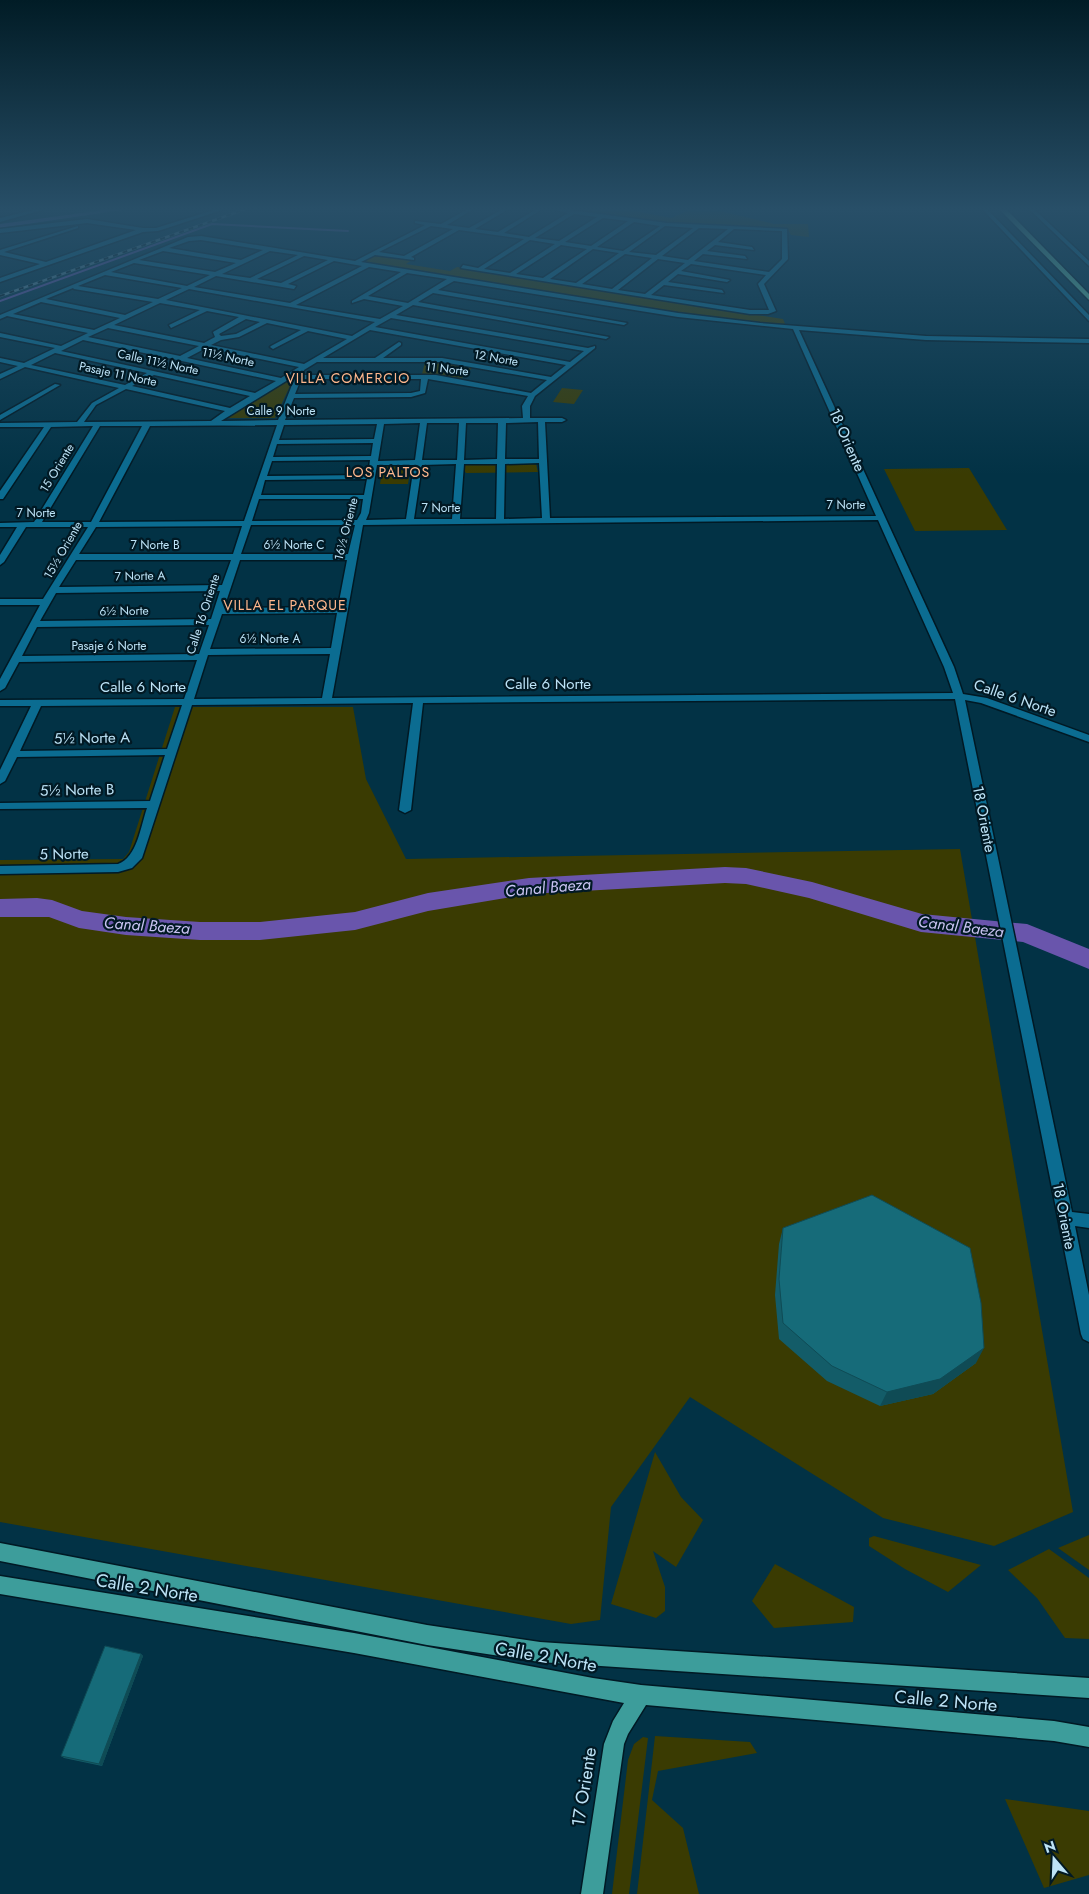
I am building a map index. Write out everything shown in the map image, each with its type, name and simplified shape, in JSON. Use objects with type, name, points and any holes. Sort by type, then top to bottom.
[{"type":"main road","name":"Calle 2 Norte","points":[[0,1552],[428,1635],[540,1652],[1089,1688]]},
{"type":"main road","name":"Calle 2 Norte","points":[[0,1585],[354,1643],[593,1688],[641,1695],[1054,1731],[1089,1737]]},
{"type":"main road","name":"17 Oriente","points":[[592,1894],[608,1768],[620,1728],[641,1695]]},
{"type":"street","points":[[3,316],[44,298]]},
{"type":"street","points":[[145,298],[256,319],[264,318],[353,338]]},
{"type":"street","points":[[0,377],[165,298]]},
{"type":"street","points":[[252,298],[381,321]]},
{"type":"street","points":[[271,311],[301,298]]},
{"type":"street","points":[[354,302],[360,298]]},
{"type":"street","points":[[372,298],[609,335],[532,395],[526,406],[527,420]]},
{"type":"street","points":[[213,423],[231,410],[420,298]]},
{"type":"street","points":[[475,298],[624,323]]},
{"type":"street","points":[[582,298],[678,315],[796,330],[958,339],[1089,341]]},
{"type":"street","points":[[617,328],[654,298]]},
{"type":"street","points":[[665,298],[750,312],[768,312],[773,310],[767,298]]},
{"type":"street","points":[[1069,298],[1089,319]]},
{"type":"street","points":[[40,300],[126,317]]},
{"type":"street","points":[[488,338],[532,308]]},
{"type":"street","points":[[171,326],[206,309]]},
{"type":"street","points":[[3,316],[94,332]]},
{"type":"street","points":[[219,338],[215,333],[244,316]]},
{"type":"street","points":[[390,316],[589,350]]},
{"type":"street","points":[[180,359],[219,338],[237,336],[264,318]]},
{"type":"street","points":[[108,326],[206,345],[304,368]]},
{"type":"street","points":[[273,347],[307,328]]},
{"type":"street","points":[[369,328],[571,364]]},
{"type":"street","name":"18 Oriente","points":[[796,330],[949,668],[959,696],[1089,1334]]},
{"type":"street","points":[[801,341],[812,335],[830,332]]},
{"type":"street","points":[[0,335],[62,348]]},
{"type":"street","name":"11½ Norte","points":[[82,338],[282,380]]},
{"type":"street","points":[[468,352],[482,343]]},
{"type":"street","points":[[376,360],[399,344]]},
{"type":"street","name":"Calle 11½ Norte","points":[[54,351],[257,395]]},
{"type":"street","points":[[455,362],[462,357]]},
{"type":"street","name":"12 Norte","points":[[316,360],[437,359],[552,379]]},
{"type":"street","name":"Pasaje 11 Norte","points":[[0,360],[231,410]]},
{"type":"street","name":"Calle 16 Oriente","points":[[128,865],[136,858],[281,422],[298,377],[304,368]]},
{"type":"street","points":[[79,424],[94,404],[152,373]]},
{"type":"street","points":[[291,396],[411,395],[423,392],[425,376]]},
{"type":"street","name":"11 Norte","points":[[298,377],[425,376],[446,378],[532,395]]},
{"type":"street","points":[[0,418],[14,408],[57,386]]},
{"type":"street","points":[[541,420],[546,520]]},
{"type":"street","name":"Calle 9 Norte","points":[[0,425],[562,420]]},
{"type":"street","points":[[410,521],[424,421]]},
{"type":"street","points":[[456,521],[463,421]]},
{"type":"street","points":[[500,520],[502,421]]},
{"type":"street","name":"16½ Oriente","points":[[326,701],[351,557],[359,522],[365,513],[381,422]]},
{"type":"street","name":"15 Oriente","points":[[36,525],[98,424]]},
{"type":"street","name":"15½ Oriente","points":[[0,688],[46,602],[93,525],[147,424]]},
{"type":"street","points":[[0,497],[50,425]]},
{"type":"street","points":[[275,442],[377,441]]},
{"type":"street","points":[[269,459],[418,462],[543,461]]},
{"type":"street","points":[[263,478],[371,478]]},
{"type":"street","points":[[257,497],[367,497]]},
{"type":"street","name":"7 Norte","points":[[0,525],[882,518]]},
{"type":"street","points":[[0,561],[23,525]]},
{"type":"street","name":"7 Norte B","points":[[73,557],[237,557]]},
{"type":"street","name":"6½ Norte C","points":[[237,557],[351,557]]},
{"type":"street","name":"7 Norte A","points":[[54,590],[226,588]]},
{"type":"street","points":[[0,602],[46,602]]},
{"type":"street","points":[[219,612],[342,610]]},
{"type":"street","name":"6½ Norte","points":[[34,624],[215,622]]},
{"type":"street","name":"6½ Norte A","points":[[204,655],[335,651]]},
{"type":"street","name":"Pasaje 6 Norte","points":[[15,659],[204,655]]},
{"type":"street","name":"Calle 6 Norte","points":[[0,704],[959,696],[983,700],[1089,739]]},
{"type":"street","points":[[405,810],[418,700]]},
{"type":"street","points":[[0,781],[38,703]]},
{"type":"street","name":"5½ Norte A","points":[[13,754],[171,752]]},
{"type":"street","name":"5½ Norte B","points":[[0,806],[154,804]]},
{"type":"street","name":"5 Norte","points":[[0,870],[118,868],[128,865]]},
{"type":"street","points":[[1064,1218],[1089,1221]]},
{"type":"shaded area","points":[[586,298],[654,298],[783,319],[786,326],[675,313]]},
{"type":"shaded area","points":[[425,362],[439,362],[472,368],[462,378],[422,374]]},
{"type":"shaded area","points":[[289,382],[291,384],[275,418],[222,418],[284,383]]},
{"type":"shaded area","points":[[562,388],[583,390],[574,404],[553,402]]},
{"type":"shaded area","points":[[536,464],[538,472],[466,473],[460,465]]},
{"type":"shaded area","points":[[383,465],[411,465],[408,484],[380,484]]},
{"type":"shaded area","points":[[969,468],[1007,530],[915,531],[884,469]]},
{"type":"shaded area","points":[[175,707],[353,707],[366,779],[406,859],[960,849],[1073,1512],[994,1546],[883,1518],[690,1397],[611,1507],[600,1620],[571,1624],[0,1522],[0,860],[123,859],[129,852]]},
{"type":"shaded area","points":[[655,1452],[681,1497],[703,1520],[676,1567],[653,1551],[665,1587],[665,1611],[656,1618],[611,1604]]},
{"type":"shaded area","points":[[1089,1535],[1089,1570],[1058,1548]]},
{"type":"shaded area","points":[[874,1536],[981,1565],[948,1592],[905,1569],[869,1546],[869,1538]]},
{"type":"shaded area","points":[[1049,1549],[1089,1578],[1089,1639],[1065,1638],[1037,1598],[1008,1570]]},
{"type":"shaded area","points":[[775,1564],[854,1607],[853,1622],[774,1628],[752,1601]]},
{"type":"shaded area","points":[[655,1736],[750,1742],[757,1753],[658,1771],[652,1800],[683,1828],[699,1894],[637,1894]]},
{"type":"shaded area","points":[[643,1737],[648,1738],[629,1894],[612,1894],[628,1760],[634,1744]]},
{"type":"shaded area","points":[[1005,1799],[1089,1811],[1089,1875],[1044,1888]]},
{"type":"building","points":[[872,1195],[970,1248],[981,1303],[984,1348],[940,1379],[887,1392],[832,1366],[783,1323],[779,1279],[783,1228]]},
{"type":"building","points":[[105,1646],[141,1654],[99,1764],[61,1756]]},
{"type":"waterway","points":[[0,301],[7,298]]},
{"type":"waterway","name":"Canal Baeza","points":[[0,908],[37,907],[52,909],[79,919],[126,926],[200,931],[260,931],[355,921],[428,902],[529,886],[725,875],[746,876],[812,890],[921,923],[1027,933],[1089,960]]},
{"type":"district","name":"VILLA COMERCIO","points":[[348,378]]},
{"type":"district","name":"LOS PALTOS","points":[[388,472]]},
{"type":"district","name":"VILLA EL PARQUE","points":[[285,605]]}]
